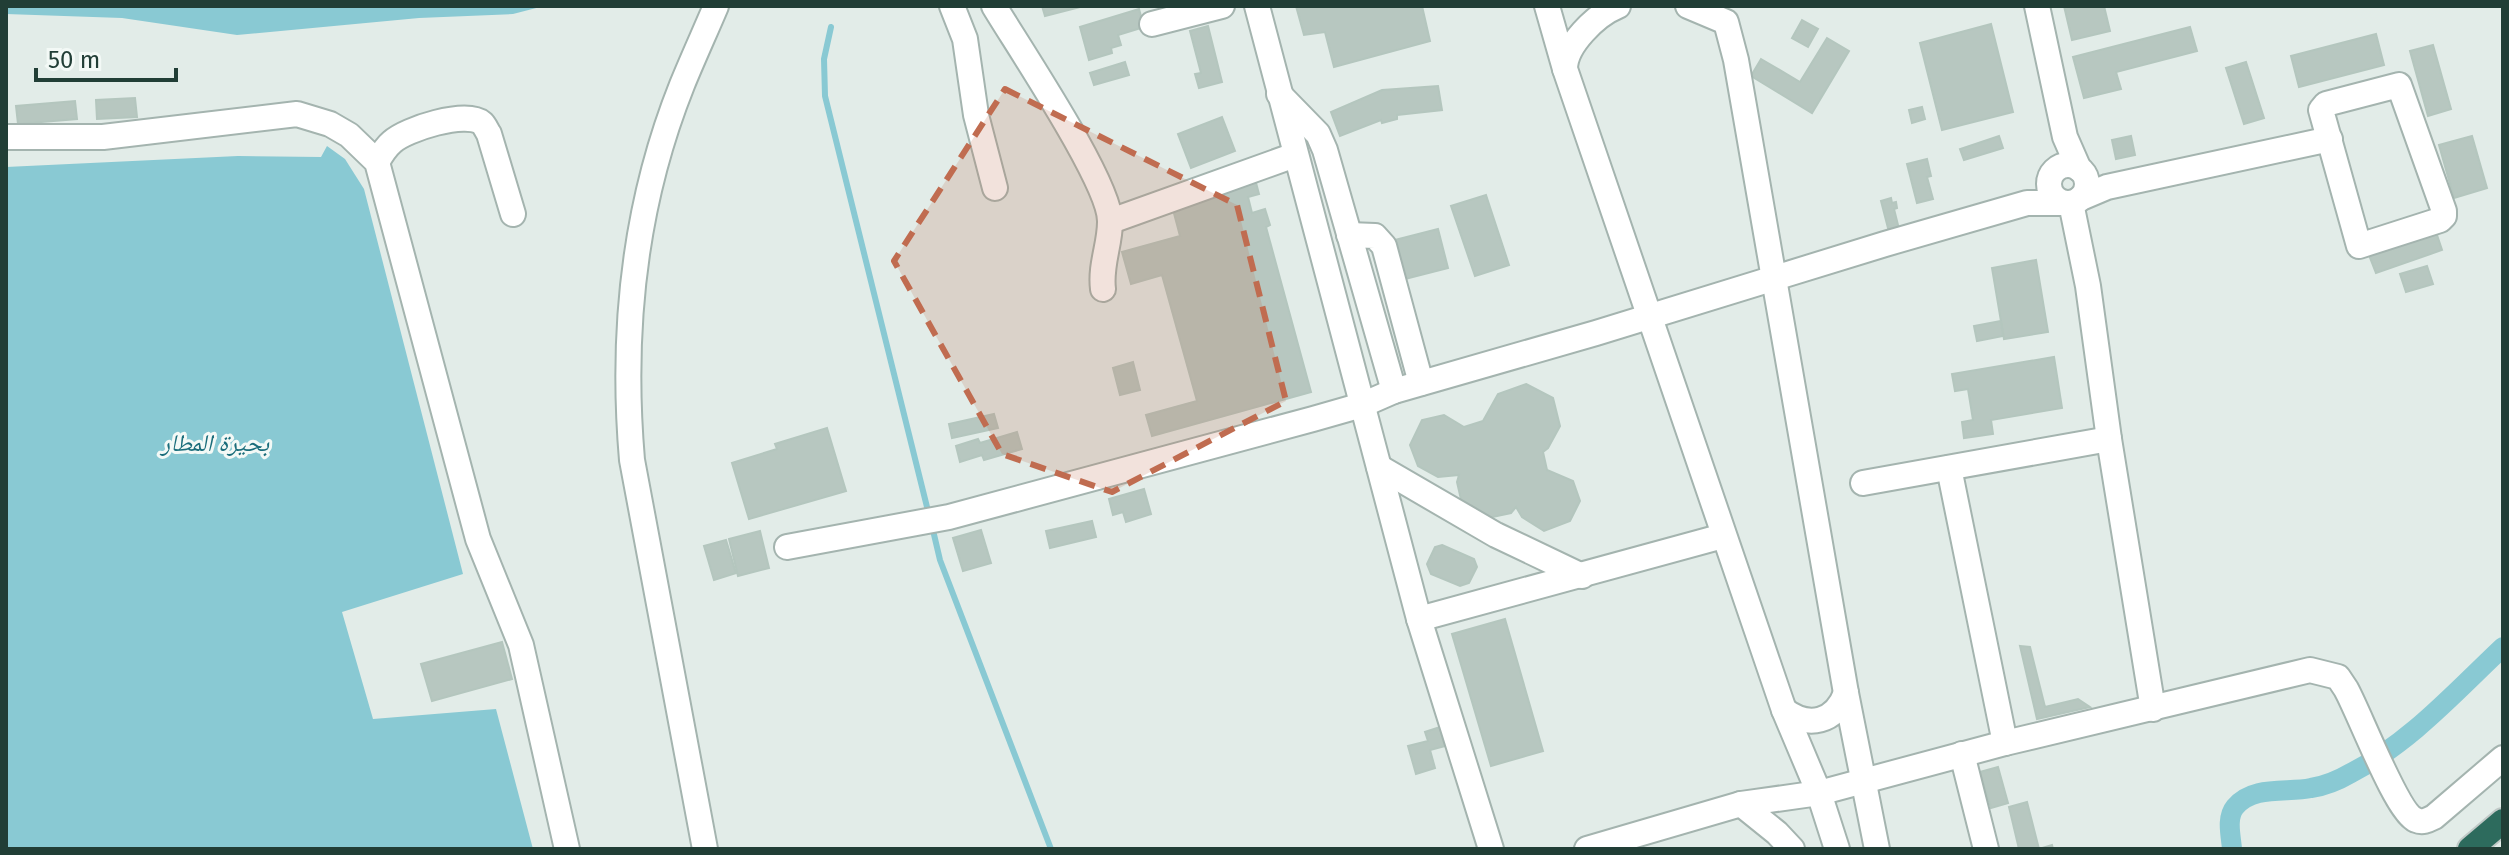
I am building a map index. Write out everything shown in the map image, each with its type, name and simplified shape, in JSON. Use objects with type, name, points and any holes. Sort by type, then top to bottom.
[{"type":"highway","points":[[2470,849],[2503,821]]},
{"type":"street","points":[[705,849],[632,460],[628,414],[629,315],[645,206],[662,145],[681,87],[716,6]]},
{"type":"street","points":[[952,6],[965,39],[976,115],[995,188]]},
{"type":"street","points":[[994,6],[1090,167],[1104,196],[1111,221],[1102,261],[1103,289]]},
{"type":"street","points":[[1152,24],[1222,6]]},
{"type":"street","points":[[1257,6],[1419,619],[1491,849]]},
{"type":"street","points":[[1547,6],[1565,69],[1723,536],[1837,849]]},
{"type":"street","points":[[1565,69],[1565,59],[1580,37],[1595,21],[1618,6]]},
{"type":"street","points":[[1688,6],[1730,11],[1846,693],[1877,849]]},
{"type":"street","points":[[2037,6],[2076,184],[2109,439],[2153,709]]},
{"type":"street","points":[[2399,85],[2444,216],[2440,220],[2359,246],[2330,139],[2321,110],[2326,104],[2399,85]]},
{"type":"street","points":[[1278,92],[1318,134],[1325,150],[1394,391]]},
{"type":"street","points":[[6,137],[103,137],[297,114],[330,124],[349,135],[377,162],[478,539],[521,645],[567,849]]},
{"type":"street","points":[[377,162],[391,142],[411,130],[457,119],[482,123],[489,134],[513,214]]},
{"type":"street","points":[[787,547],[949,517],[1362,405],[1394,391],[2027,203],[2076,184],[2330,139]]},
{"type":"street","points":[[1111,221],[1295,155]]},
{"type":"street","points":[[1349,235],[1375,236],[1384,246],[1421,383]]},
{"type":"street","points":[[1863,483],[2109,439]]},
{"type":"street","points":[[1379,467],[1496,535],[1582,576]]},
{"type":"street","points":[[1949,468],[2005,743]]},
{"type":"street","points":[[1419,619],[1723,536]]},
{"type":"street","points":[[1587,849],[1741,804],[1819,793],[1866,782],[2005,743],[2310,670],[2338,677],[2405,812],[2413,819],[2424,821],[2434,817],[2503,758]]},
{"type":"street","points":[[1784,710],[1802,720],[1821,721],[1837,711],[1846,693]]},
{"type":"street","points":[[1962,754],[1986,849]]},
{"type":"street","points":[[1741,804],[1792,849]]},
{"type":"highlighted area","points":[[1005,89],[1237,205],[1286,401],[1112,492],[1002,454],[894,261]]},
{"type":"water","points":[[6,6],[544,6],[513,14],[419,18],[237,35],[122,18],[6,14]]},
{"type":"water","name":"بحيرة المطار","points":[[327,146],[345,159],[364,189],[463,574],[342,612],[373,719],[496,709],[533,849],[6,849],[6,167],[238,156],[321,157]]},
{"type":"building","points":[[1042,6],[1084,6],[1045,16]]},
{"type":"building","points":[[1296,6],[1422,6],[1430,41],[1334,67],[1325,32],[1304,35]]},
{"type":"building","points":[[2064,6],[2104,6],[2110,31],[2072,40]]},
{"type":"building","points":[[1139,9],[1144,27],[1118,35],[1121,45],[1111,48],[1112,53],[1089,60],[1080,27]]},
{"type":"building","points":[[1802,20],[1818,29],[1808,47],[1792,38]]},
{"type":"building","points":[[1991,24],[2013,112],[1942,130],[1920,43]]},
{"type":"building","points":[[1208,26],[1222,82],[1199,88],[1195,74],[1201,73],[1190,31]]},
{"type":"building","points":[[2190,27],[2197,51],[2116,72],[2121,89],[2084,98],[2073,57]]},
{"type":"building","points":[[2376,34],[2384,65],[2299,87],[2291,56]]},
{"type":"building","points":[[1827,38],[1849,51],[1812,113],[1751,76],[1761,59],[1800,82]]},
{"type":"building","points":[[2433,45],[2451,109],[2428,116],[2410,51]]},
{"type":"building","points":[[1125,62],[1129,75],[1094,85],[1090,73]]},
{"type":"building","points":[[2246,62],[2264,118],[2244,124],[2226,68]]},
{"type":"building","points":[[1438,86],[1442,110],[1397,115],[1397,119],[1382,123],[1381,120],[1340,136],[1331,112],[1382,90]]},
{"type":"building","points":[[135,98],[137,117],[97,119],[96,100]]},
{"type":"building","points":[[75,101],[77,119],[18,124],[16,106]]},
{"type":"building","points":[[1922,107],[1925,119],[1912,123],[1909,110]]},
{"type":"building","points":[[1222,117],[1235,151],[1191,168],[1178,134]]},
{"type":"building","points":[[1999,136],[2003,148],[1964,160],[1960,149]]},
{"type":"building","points":[[2131,136],[2135,155],[2116,159],[2112,140]]},
{"type":"building","points":[[2472,136],[2487,188],[2454,198],[2439,145]]},
{"type":"building","points":[[1927,159],[1931,176],[1927,177],[1933,199],[1917,203],[1907,164]]},
{"type":"building","points":[[1255,179],[1259,194],[1248,197],[1252,213],[1265,209],[1270,225],[1266,227],[1311,392],[1152,436],[1146,415],[1197,401],[1162,275],[1131,284],[1122,252],[1180,236],[1171,202]]},
{"type":"building","points":[[1486,195],[1509,265],[1475,276],[1451,206]]},
{"type":"building","points":[[1891,198],[1892,203],[1896,202],[1897,208],[1894,209],[1899,229],[1889,232],[1881,201]]},
{"type":"building","points":[[1438,229],[1448,268],[1401,280],[1391,241]]},
{"type":"building","points":[[2436,232],[2442,250],[2376,273],[2369,255]]},
{"type":"building","points":[[2036,260],[2048,332],[2004,339],[1992,268]]},
{"type":"building","points":[[2427,266],[2433,284],[2406,292],[2400,274]]},
{"type":"building","points":[[2001,321],[2003,336],[1977,341],[1974,326]]},
{"type":"building","points":[[2054,357],[2062,408],[1991,420],[1993,434],[1964,438],[1962,422],[1973,420],[1968,389],[1955,391],[1952,374]]},
{"type":"building","points":[[1133,362],[1140,390],[1120,395],[1113,368]]},
{"type":"building","points":[[1526,384],[1553,398],[1560,426],[1543,452],[1547,470],[1573,481],[1580,501],[1570,521],[1544,531],[1522,517],[1516,507],[1511,513],[1483,519],[1463,508],[1457,482],[1459,475],[1438,477],[1418,466],[1410,445],[1422,420],[1444,415],[1464,427],[1483,421],[1498,394]]},
{"type":"building","points":[[994,414],[998,428],[952,438],[949,424]]},
{"type":"building","points":[[827,428],[846,491],[749,519],[732,463],[777,449],[775,444]]},
{"type":"building","points":[[1017,432],[1022,449],[984,460],[982,455],[960,462],[956,446],[978,439],[980,443]]},
{"type":"building","points":[[1144,489],[1151,514],[1126,522],[1123,512],[1113,515],[1109,499]]},
{"type":"building","points":[[1092,521],[1096,537],[1050,548],[1046,531]]},
{"type":"building","points":[[981,530],[991,563],[963,571],[953,538]]},
{"type":"building","points":[[760,531],[769,568],[738,576],[729,539]]},
{"type":"building","points":[[726,540],[736,573],[714,580],[704,546]]},
{"type":"building","points":[[1442,545],[1474,559],[1477,567],[1469,583],[1460,586],[1431,574],[1427,564],[1435,547]]},
{"type":"building","points":[[1505,619],[1543,751],[1491,766],[1452,634]]},
{"type":"building","points":[[502,642],[512,679],[432,701],[421,664]]},
{"type":"building","points":[[2020,646],[2030,647],[2045,707],[2078,699],[2090,707],[2037,719]]},
{"type":"building","points":[[1440,727],[1445,746],[1430,750],[1435,768],[1416,774],[1408,746],[1428,741],[1425,732]]},
{"type":"building","points":[[1998,767],[2008,803],[1991,808],[1980,772]]},
{"type":"building","points":[[2027,802],[2039,849],[2019,849],[2009,807]]},
{"type":"waterway","points":[[831,27],[824,59],[825,96],[929,515]]},
{"type":"waterway","points":[[932,526],[940,560],[1051,849]]},
{"type":"waterway","points":[[2232,849],[2232,811],[2242,800],[2271,791],[2321,786],[2373,761],[2413,732],[2503,647]]}]
